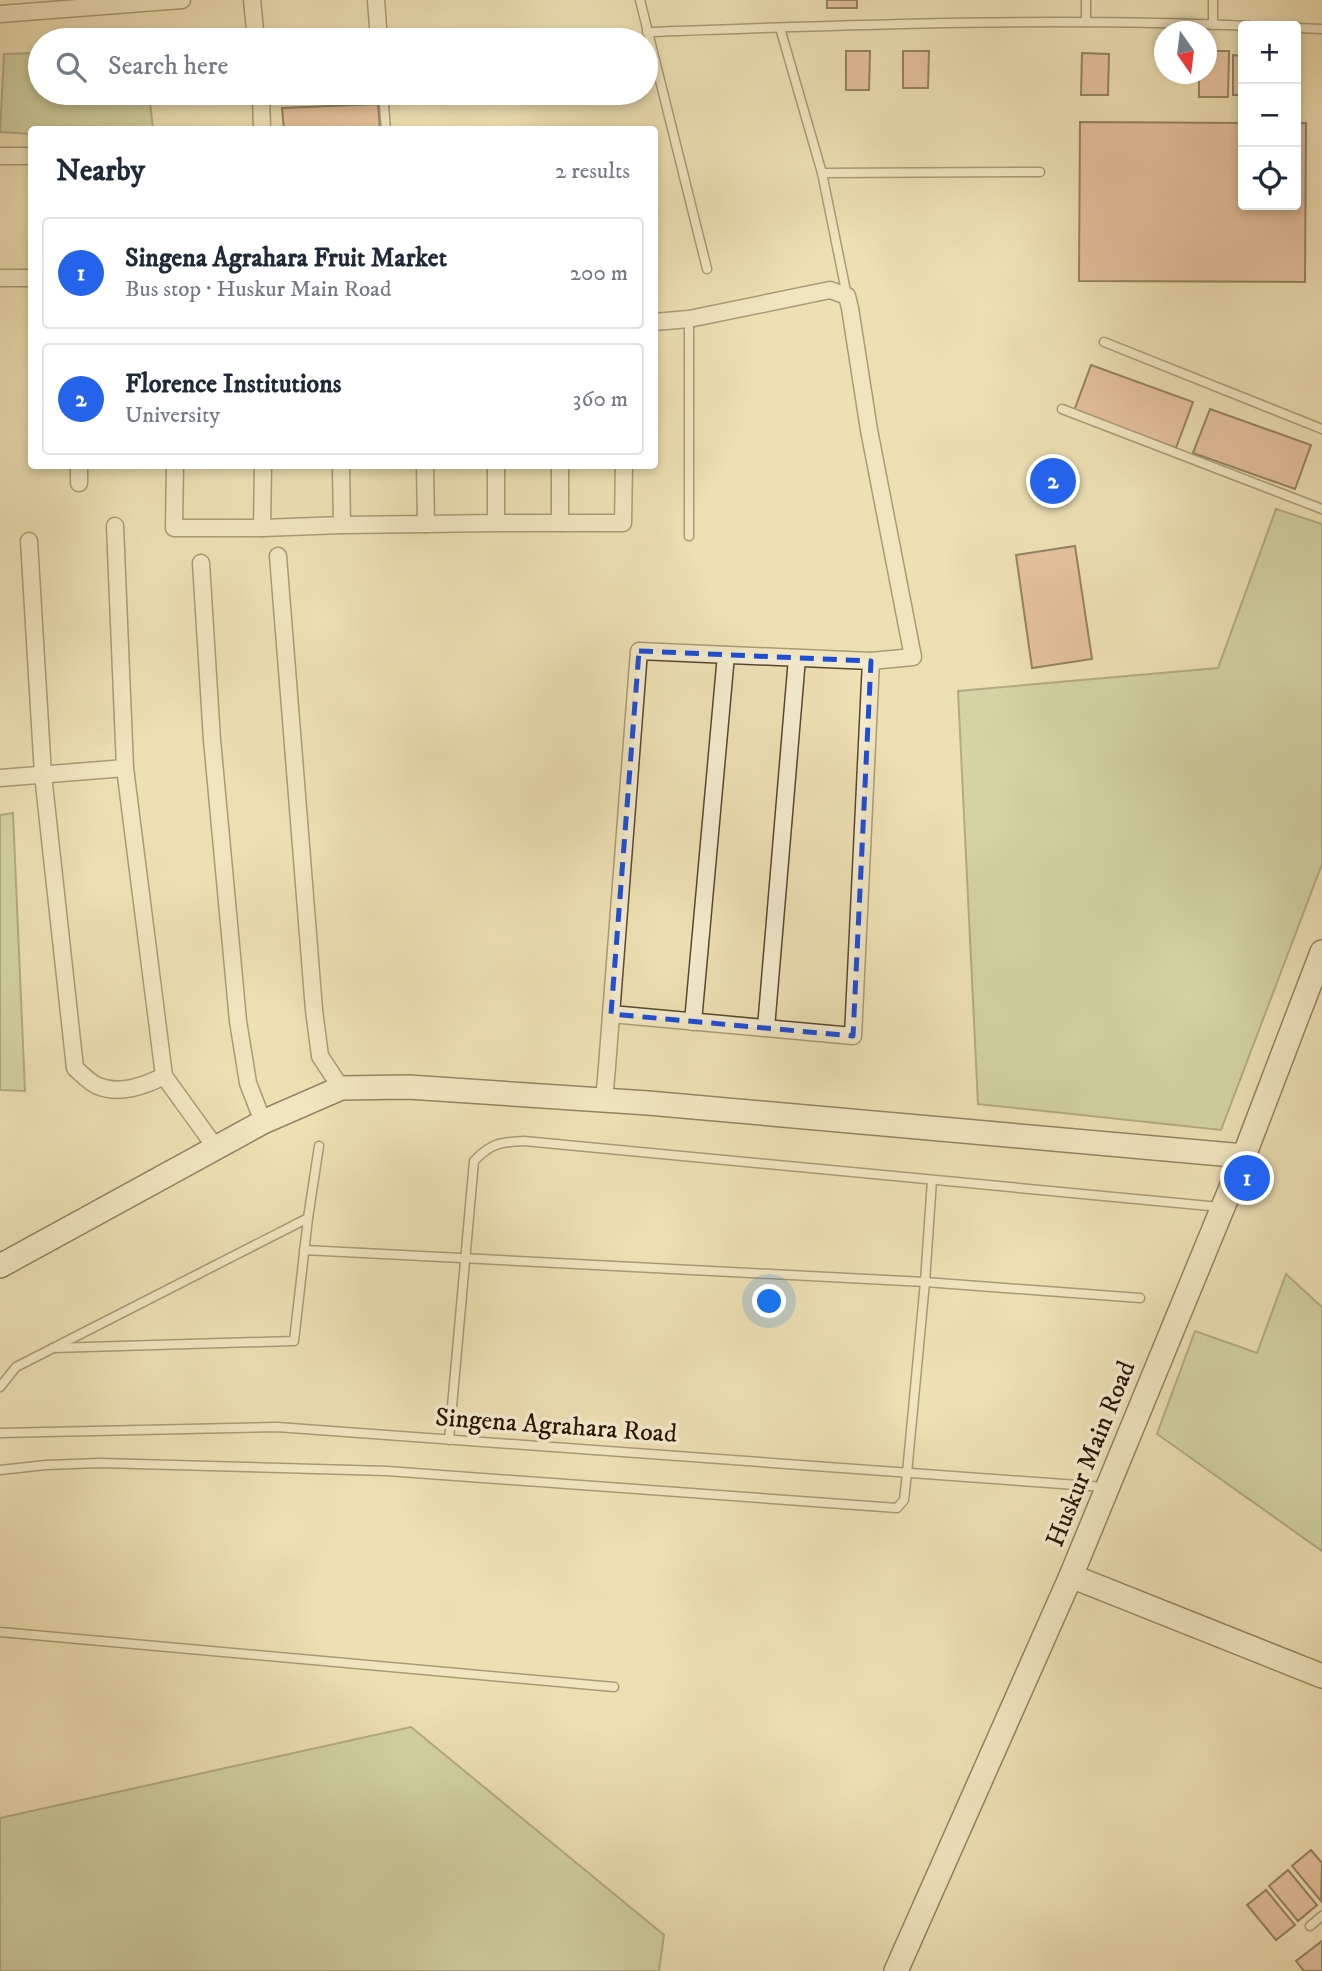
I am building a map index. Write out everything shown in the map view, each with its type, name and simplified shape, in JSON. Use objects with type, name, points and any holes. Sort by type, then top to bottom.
[{"type":"street","points":[[0,14],[106,2],[182,0]]},
{"type":"street","points":[[252,0],[255,28]]},
{"type":"street","points":[[376,0],[378,28]]},
{"type":"street","points":[[261,105],[262,126]]},
{"type":"street","points":[[0,156],[28,156]]},
{"type":"street","points":[[0,278],[28,278]]},
{"type":"street","points":[[604,1100],[639,651],[871,661],[912,657],[847,296],[830,290],[689,319],[658,323]]},
{"type":"street","points":[[79,469],[79,483]]},
{"type":"street","points":[[175,469],[174,528],[623,523],[624,469]]},
{"type":"street","points":[[262,528],[263,469]]},
{"type":"street","points":[[341,469],[342,526]]},
{"type":"street","points":[[425,469],[426,524]]},
{"type":"street","points":[[496,469],[496,523]]},
{"type":"street","points":[[560,469],[560,523]]},
{"type":"street","points":[[115,527],[125,768],[164,1076],[216,1148]]},
{"type":"street","points":[[29,541],[43,775],[75,1069],[96,1085],[118,1091],[146,1085],[164,1076]]},
{"type":"street","points":[[278,556],[314,1010],[320,1056],[341,1088]]},
{"type":"street","points":[[201,563],[212,740],[238,1021],[247,1083],[262,1122]]},
{"type":"street","points":[[693,1021],[726,655]]},
{"type":"street","points":[[766,1028],[797,658]]},
{"type":"street","points":[[611,1014],[853,1036],[871,661]]},
{"type":"street","points":[[0,778],[125,768]]},
{"type":"street","name":"Huskur Main Road","points":[[896,1971],[1108,1488],[1244,1156],[1320,961]]},
{"type":"street","points":[[0,1266],[262,1122],[341,1088],[408,1087],[604,1100],[1244,1156]]},
{"type":"street","points":[[1071,1576],[1322,1676]]},
{"type":"lane","points":[[640,0],[646,28]]},
{"type":"lane","points":[[1086,0],[1086,22]]},
{"type":"lane","points":[[1213,0],[1213,21]]},
{"type":"lane","points":[[658,33],[1086,22],[1154,24]]},
{"type":"lane","points":[[1217,25],[1238,26]]},
{"type":"lane","points":[[780,28],[822,173],[847,296]]},
{"type":"lane","points":[[1301,28],[1322,30]]},
{"type":"lane","points":[[658,76],[707,269]]},
{"type":"lane","points":[[384,105],[386,126]]},
{"type":"lane","points":[[822,173],[1040,172]]},
{"type":"lane","points":[[689,319],[689,536]]},
{"type":"lane","points":[[1104,342],[1322,429]]},
{"type":"lane","points":[[1062,409],[1322,509]]},
{"type":"lane","points":[[449,1440],[474,1161],[485,1149],[500,1142],[524,1141],[1223,1208]]},
{"type":"lane","points":[[50,1349],[294,1341],[319,1146]]},
{"type":"lane","points":[[0,1470],[100,1463],[387,1471],[897,1508],[904,1500],[907,1473],[932,1180]]},
{"type":"lane","points":[[0,1387],[16,1367],[308,1218]]},
{"type":"lane","points":[[304,1250],[925,1282],[1140,1298]]},
{"type":"lane","name":"Singena Agrahara Road","points":[[0,1433],[277,1427],[1108,1488]]},
{"type":"lane","points":[[0,1632],[614,1687]]},
{"type":"lane","points":[[1310,1926],[1322,1916]]},
{"type":"highlighted area","points":[[639,651],[871,661],[853,1036],[611,1014]]},
{"type":"green space","points":[[28,53],[28,105],[150,105],[153,126],[28,126],[28,134],[0,132],[4,54]]},
{"type":"green space","points":[[1276,509],[1322,524],[1322,864],[1221,1130],[978,1104],[958,691],[1218,668]]},
{"type":"green space","points":[[13,813],[25,1091],[0,1090],[0,815]]},
{"type":"green space","points":[[1286,1274],[1322,1307],[1322,1551],[1157,1434],[1195,1331],[1257,1353]]},
{"type":"green space","points":[[411,1727],[664,1935],[659,1971],[0,1971],[0,1818]]},
{"type":"building","points":[[827,0],[857,0],[857,8],[827,8]]},
{"type":"building","points":[[846,51],[870,51],[869,90],[846,90]]},
{"type":"building","points":[[903,51],[929,51],[928,88],[903,88]]},
{"type":"building","points":[[1217,51],[1229,51],[1228,97],[1199,97],[1199,84],[1217,84]]},
{"type":"building","points":[[1082,53],[1109,54],[1108,95],[1081,95]]},
{"type":"building","points":[[1233,55],[1238,56],[1238,95],[1233,95]]},
{"type":"building","points":[[378,105],[380,126],[284,126],[282,108]]},
{"type":"building","points":[[1080,122],[1238,123],[1238,210],[1301,210],[1301,123],[1306,123],[1305,282],[1079,281]]},
{"type":"building","points":[[1091,365],[1193,402],[1176,448],[1074,411]]},
{"type":"building","points":[[1210,409],[1311,445],[1295,489],[1193,453]]},
{"type":"building","points":[[1075,546],[1092,659],[1032,668],[1016,555]]},
{"type":"building","points":[[1311,1850],[1322,1863],[1321,1901],[1292,1866]]},
{"type":"building","points":[[1288,1870],[1317,1905],[1298,1921],[1269,1886]]},
{"type":"building","points":[[1266,1890],[1295,1925],[1276,1940],[1247,1905]]},
{"type":"building","points":[[1322,1941],[1322,1971],[1304,1971],[1296,1961]]},
{"type":"place","name":"Florence Institutions","points":[[1053,481]]},
{"type":"place","name":"Singena Agrahara Fruit Market","points":[[1247,1178]]}]
